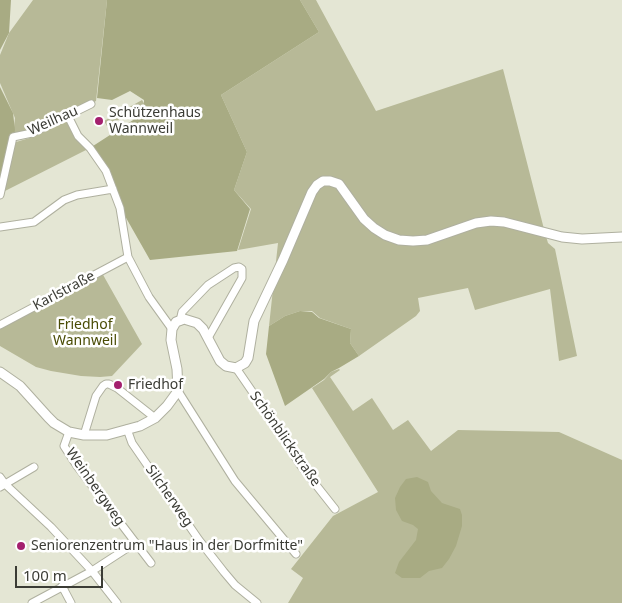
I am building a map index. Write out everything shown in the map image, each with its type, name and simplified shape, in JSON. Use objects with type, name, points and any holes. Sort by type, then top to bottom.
[{"type":"street","name":"Weilhau","points":[[0,194],[13,137],[32,133],[91,104]]},
{"type":"street","points":[[68,116],[78,136],[90,148],[106,171],[120,208],[128,257],[148,298],[172,330]]},
{"type":"street","points":[[296,554],[234,482],[178,391],[177,369],[171,340],[172,330],[176,322],[190,320],[197,323],[208,338],[220,361],[226,366],[236,368],[245,363],[248,358],[254,321],[283,260],[304,208],[312,192],[323,181],[339,184],[364,218],[374,228],[385,235],[399,240],[427,240],[476,223],[491,220],[562,237],[582,239],[622,237]]},
{"type":"street","points":[[0,227],[34,222],[64,200],[77,195],[113,189]]},
{"type":"street","name":"Karlstraße","points":[[0,325],[128,257]]},
{"type":"street","points":[[180,321],[182,312],[208,285],[234,268],[242,269],[242,278],[208,338]]},
{"type":"street","name":"Schönblickstraße","points":[[236,368],[301,466],[335,509]]},
{"type":"street","points":[[0,372],[20,386],[54,423],[69,432],[84,435],[107,435],[140,426],[155,418],[168,406],[178,391]]},
{"type":"street","points":[[84,435],[96,396],[102,386],[106,384],[117,388],[155,418]]},
{"type":"street","name":"Silcherweg","points":[[127,429],[132,443],[199,540],[235,585],[257,603]]},
{"type":"street","name":"Weinbergweg","points":[[69,432],[64,446],[77,466],[151,563]]},
{"type":"street","points":[[2,485],[34,467]]},
{"type":"street","points":[[0,477],[2,485],[51,527],[92,571],[117,603]]},
{"type":"street","points":[[32,603],[92,571],[135,543]]},
{"type":"street","points":[[62,586],[71,603]]},
{"type":"green space","points":[[0,0],[11,0],[9,33],[0,50]]},
{"type":"green space","points":[[33,0],[107,0],[96,101],[68,116],[13,137],[15,118],[0,83],[0,55],[9,33]]},
{"type":"green space","points":[[107,0],[300,0],[319,32],[221,95],[247,152],[234,190],[250,209],[237,251],[150,260],[121,209],[93,152],[93,146],[144,113],[144,100],[130,91],[112,100],[97,98]]},
{"type":"green space","points":[[300,0],[316,0],[376,111],[503,69],[545,233],[548,243],[555,249],[577,356],[559,361],[550,289],[475,310],[468,288],[418,298],[420,311],[416,316],[359,356],[350,343],[351,329],[320,318],[312,311],[300,311],[285,316],[269,326],[278,243],[238,250],[251,209],[234,190],[247,152],[221,95],[319,32]]},
{"type":"green space","points":[[0,87],[13,113],[15,130],[0,193]]},
{"type":"green space","points":[[142,100],[145,105],[107,126],[104,121]]},
{"type":"green space","points":[[67,120],[90,148],[1,193],[16,142],[33,137]]},
{"type":"green space","name":"Friedhof Wannweil","points":[[102,273],[142,344],[112,376],[81,376],[36,367],[0,346],[0,327]]},
{"type":"green space","points":[[300,311],[312,312],[319,318],[351,329],[350,343],[359,356],[331,372],[285,406],[266,354],[269,326],[285,316]]},
{"type":"green space","points":[[339,369],[330,377],[353,411],[372,398],[393,430],[408,420],[431,451],[458,430],[559,432],[622,460],[622,603],[288,603],[303,578],[291,569],[333,516],[378,492],[312,388],[324,380],[331,372]]},
{"type":"green space","points":[[417,477],[428,482],[431,491],[442,503],[460,509],[462,526],[456,546],[442,568],[429,571],[420,578],[402,578],[395,573],[399,562],[416,540],[418,529],[402,521],[396,510],[395,498],[406,479]]},
{"type":"place","name":"Schützenhaus Wannweil","points":[[99,121]]},
{"type":"place","name":"Friedhof","points":[[118,385]]},
{"type":"place","name":"Seniorenzentrum \"Haus in der Dorfmitte\"","points":[[21,546]]}]
